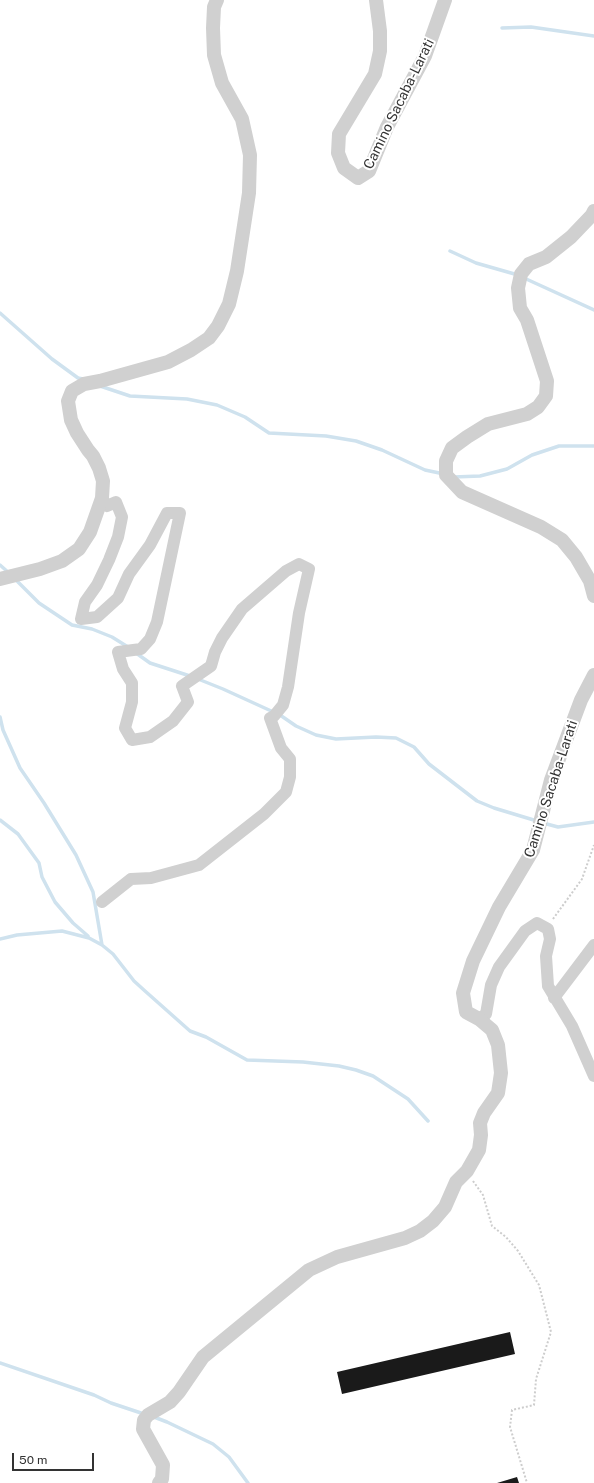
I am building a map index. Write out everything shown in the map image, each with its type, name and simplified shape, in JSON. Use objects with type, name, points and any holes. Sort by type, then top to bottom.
[{"type":"street","points":[[0,579],[40,569],[62,561],[79,549],[90,532],[102,498],[103,481],[93,456],[77,432],[70,415],[68,400],[72,391],[84,384],[168,362],[191,350],[209,338],[218,326],[229,304],[237,271],[249,193],[250,155],[242,119],[222,83],[214,55],[214,7],[217,0]]},
{"type":"street","name":"Camino Sacaba-Larati","points":[[376,0],[380,31],[380,51],[375,74],[339,134],[338,153],[344,168],[358,178],[369,171],[386,127],[425,56],[445,0]]},
{"type":"street","points":[[594,211],[571,237],[546,257],[529,264],[521,274],[518,288],[520,308],[527,320],[547,380],[546,396],[538,408],[527,414],[488,424],[452,448],[446,461],[446,475],[462,492],[541,528],[562,540],[576,557],[590,581],[594,596]]},
{"type":"street","points":[[102,498],[107,506],[116,502],[122,517],[118,537],[109,560],[98,585],[85,602],[81,619],[97,617],[118,598],[129,574],[150,545],[166,513],[180,513],[157,622],[150,639],[141,649],[118,652],[123,668],[132,683],[132,702],[125,728],[132,740],[150,737],[173,721],[188,702],[182,686],[211,666],[215,652],[222,638],[242,609],[286,571],[299,564],[309,569],[299,613],[288,687],[283,705],[274,716],[270,718],[281,748],[290,759],[290,777],[286,792],[264,814],[199,865],[157,877],[131,879],[102,902]]},
{"type":"street","name":"Camino Sacaba-Larati","points":[[159,1483],[162,1479],[163,1465],[143,1429],[144,1420],[148,1415],[170,1402],[204,1358],[309,1270],[337,1257],[405,1238],[420,1231],[433,1221],[445,1207],[456,1182],[467,1172],[479,1150],[481,1135],[480,1123],[484,1113],[498,1093],[501,1073],[498,1045],[492,1030],[479,1019],[466,1012],[463,993],[473,961],[499,907],[533,850],[551,780],[581,700],[594,675]]},
{"type":"street","points":[[479,1019],[486,1014],[491,985],[499,967],[525,931],[537,923],[548,929],[550,939],[546,956],[548,986],[572,1026],[594,1076]]},
{"type":"street","points":[[554,998],[594,946]]},
{"type":"path","points":[[548,929],[556,914],[582,879],[594,844]]},
{"type":"path","points":[[467,1172],[483,1195],[492,1226],[506,1237],[518,1251],[539,1285],[551,1332],[536,1379],[534,1405],[512,1410],[510,1426],[527,1483]]},
{"type":"building","points":[[510,1332],[515,1354],[342,1394],[337,1372]]},
{"type":"building","points":[[517,1477],[519,1483],[497,1483]]},
{"type":"waterway","points":[[502,28],[531,27],[594,36]]},
{"type":"waterway","points":[[450,251],[476,263],[518,275]]},
{"type":"waterway","points":[[524,278],[594,310]]},
{"type":"waterway","points":[[0,313],[52,359],[78,378],[83,379]]},
{"type":"waterway","points":[[100,386],[130,396],[187,399],[217,405],[245,417],[269,433],[326,436],[356,441],[382,450],[425,470],[444,474]]},
{"type":"waterway","points":[[454,477],[480,476],[507,469],[532,455],[559,446],[594,446]]},
{"type":"waterway","points":[[0,565],[9,573]]},
{"type":"waterway","points":[[15,579],[39,603],[72,625],[92,629],[112,637],[128,647]]},
{"type":"waterway","points":[[136,653],[150,663],[190,676]]},
{"type":"waterway","points":[[198,679],[280,715],[296,726],[316,735],[336,739],[376,737],[396,738],[414,747],[429,764],[477,801],[494,808],[537,821]]},
{"type":"waterway","points":[[0,717],[3,730],[20,768],[44,803],[76,855],[93,892],[102,945]]},
{"type":"waterway","points":[[0,820],[18,834],[39,863],[42,877],[55,902],[73,923],[88,936]]},
{"type":"waterway","points":[[543,823],[558,827],[594,822]]},
{"type":"waterway","points":[[0,939],[17,935],[62,931],[89,938],[102,945],[113,954],[134,981],[190,1031],[206,1037],[247,1060],[303,1062],[339,1066],[373,1076],[408,1099],[428,1121]]},
{"type":"waterway","points":[[0,1363],[94,1395],[111,1403],[144,1414]]},
{"type":"waterway","points":[[154,1417],[213,1444],[229,1457],[248,1483]]}]
